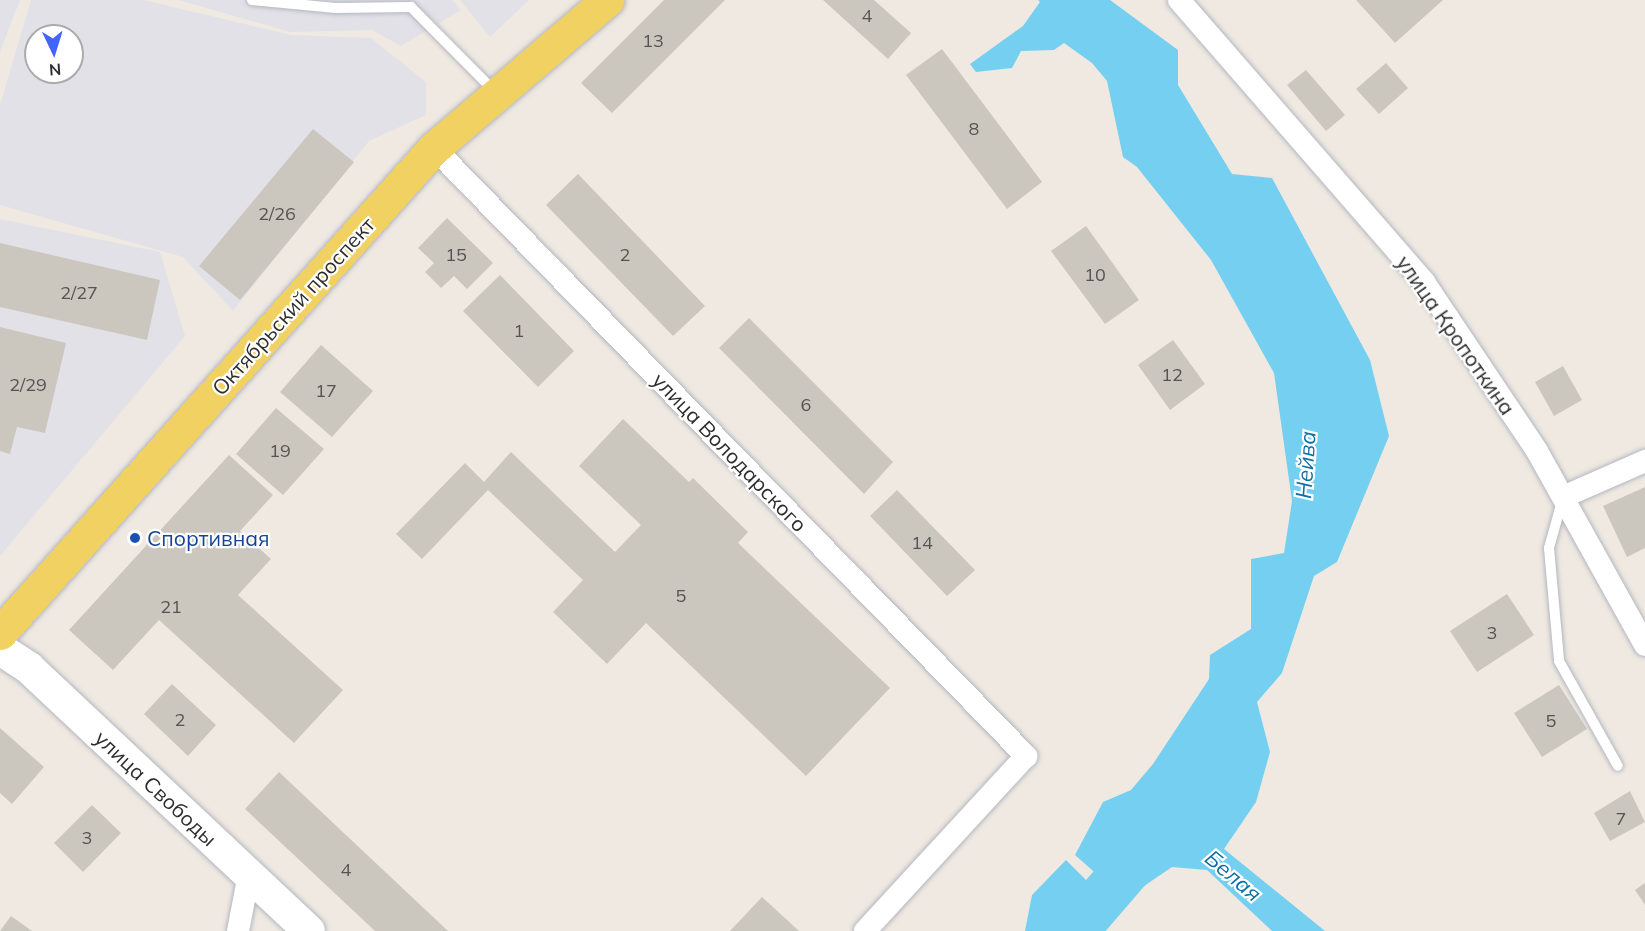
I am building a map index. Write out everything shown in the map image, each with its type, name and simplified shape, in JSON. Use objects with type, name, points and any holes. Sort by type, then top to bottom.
[{"type":"main road","name":"Октябрьский проспект","points":[[1,635],[434,148],[607,0]]},
{"type":"main road","name":"улица Свободы","points":[[1,635],[29,668],[309,931]]},
{"type":"street","name":"улица Кропоткина","points":[[1179,0],[1424,282],[1538,451],[1645,645]]},
{"type":"street","name":"улица Володарского","points":[[434,148],[1026,756],[865,931]]},
{"type":"street","points":[[1563,497],[1645,461]]},
{"type":"street","points":[[238,931],[249,874]]},
{"type":"lane","points":[[252,0],[336,8],[411,7],[496,94]]},
{"type":"lane","points":[[1563,497],[1549,548],[1559,661],[1618,766]]},
{"type":"shaded area","points":[[0,0],[20,0],[0,52]]},
{"type":"shaded area","points":[[31,0],[144,0],[291,35],[371,38],[426,82],[426,115],[369,141],[233,311],[183,257],[0,205],[0,105]]},
{"type":"shaded area","points":[[179,0],[452,0],[461,10],[401,46],[372,30],[290,32]]},
{"type":"shaded area","points":[[460,0],[529,0],[490,37]]},
{"type":"shaded area","points":[[0,219],[160,252],[185,336],[0,556]]},
{"type":"water","name":"Белая","points":[[1038,0],[1110,0],[1178,50],[1178,85],[1232,174],[1272,178],[1370,360],[1389,436],[1337,562],[1314,576],[1282,673],[1257,702],[1270,752],[1256,802],[1224,849],[1325,931],[1272,931],[1207,870],[1172,867],[1125,899],[1075,855],[1103,802],[1131,790],[1153,764],[1209,679],[1210,655],[1251,629],[1251,559],[1284,553],[1292,501],[1274,373],[1211,260],[1137,167],[1123,157],[1107,81],[1092,63],[1064,43],[1054,50],[1021,51],[1012,68],[976,72],[970,64],[1023,26],[1040,2]]},
{"type":"water","points":[[1066,860],[1103,897],[1088,931],[1025,931],[1032,895]]},
{"type":"building","points":[[664,0],[725,0],[612,113],[581,83]]},
{"type":"building","points":[[823,0],[874,0],[911,33],[888,59]]},
{"type":"building","points":[[1356,0],[1443,0],[1395,43]]},
{"type":"building","points":[[942,49],[1042,182],[1007,209],[906,75]]},
{"type":"building","points":[[1386,63],[1408,88],[1379,114],[1356,89]]},
{"type":"building","points":[[1306,70],[1345,115],[1326,131],[1287,85]]},
{"type":"building","points":[[313,129],[354,162],[240,300],[199,266]]},
{"type":"building","points":[[578,174],[705,306],[673,336],[546,205]]},
{"type":"building","points":[[447,218],[493,263],[467,289],[454,276],[441,288],[425,272],[434,263],[418,248]]},
{"type":"building","points":[[1086,226],[1139,300],[1105,324],[1051,251]]},
{"type":"building","points":[[0,243],[160,280],[147,340],[0,307]]},
{"type":"building","points":[[500,275],[574,351],[538,387],[463,311]]},
{"type":"building","points":[[749,318],[893,462],[864,494],[719,348]]},
{"type":"building","points":[[0,327],[66,343],[45,433],[17,427],[10,454],[0,451]]},
{"type":"building","points":[[1173,340],[1205,384],[1170,410],[1138,365]]},
{"type":"building","points":[[321,345],[373,391],[332,437],[280,392]]},
{"type":"building","points":[[1563,366],[1582,400],[1554,416],[1535,382]]},
{"type":"building","points":[[276,408],[324,449],[283,495],[236,454]]},
{"type":"building","points":[[623,419],[689,482],[693,478],[748,532],[738,543],[890,688],[806,776],[646,623],[607,664],[553,612],[583,580],[488,490],[422,559],[396,534],[465,463],[484,482],[511,452],[615,552],[641,525],[579,466]]},
{"type":"building","points":[[229,455],[273,495],[240,531],[271,559],[238,595],[343,690],[294,743],[159,620],[113,670],[69,630]]},
{"type":"building","points":[[1645,487],[1645,548],[1627,557],[1603,506]]},
{"type":"building","points":[[897,490],[975,570],[947,596],[870,516]]},
{"type":"building","points":[[1507,594],[1534,635],[1477,672],[1450,631]]},
{"type":"building","points":[[172,684],[216,725],[188,756],[144,714]]},
{"type":"building","points":[[1559,685],[1587,729],[1542,757],[1514,713]]},
{"type":"building","points":[[0,728],[44,767],[12,804],[0,793]]},
{"type":"building","points":[[279,772],[448,931],[375,931],[245,809]]},
{"type":"building","points":[[1630,791],[1645,822],[1610,841],[1594,813]]},
{"type":"building","points":[[92,805],[121,833],[83,872],[54,843]]},
{"type":"building","points":[[1645,883],[1645,905],[1635,890]]},
{"type":"building","points":[[762,897],[799,931],[730,931]]},
{"type":"building","points":[[11,916],[32,931],[0,931]]},
{"type":"waterway","name":"Нейва","points":[[1074,931],[1154,838]]},
{"type":"place","name":"Спортивная","points":[[135,538]]}]
